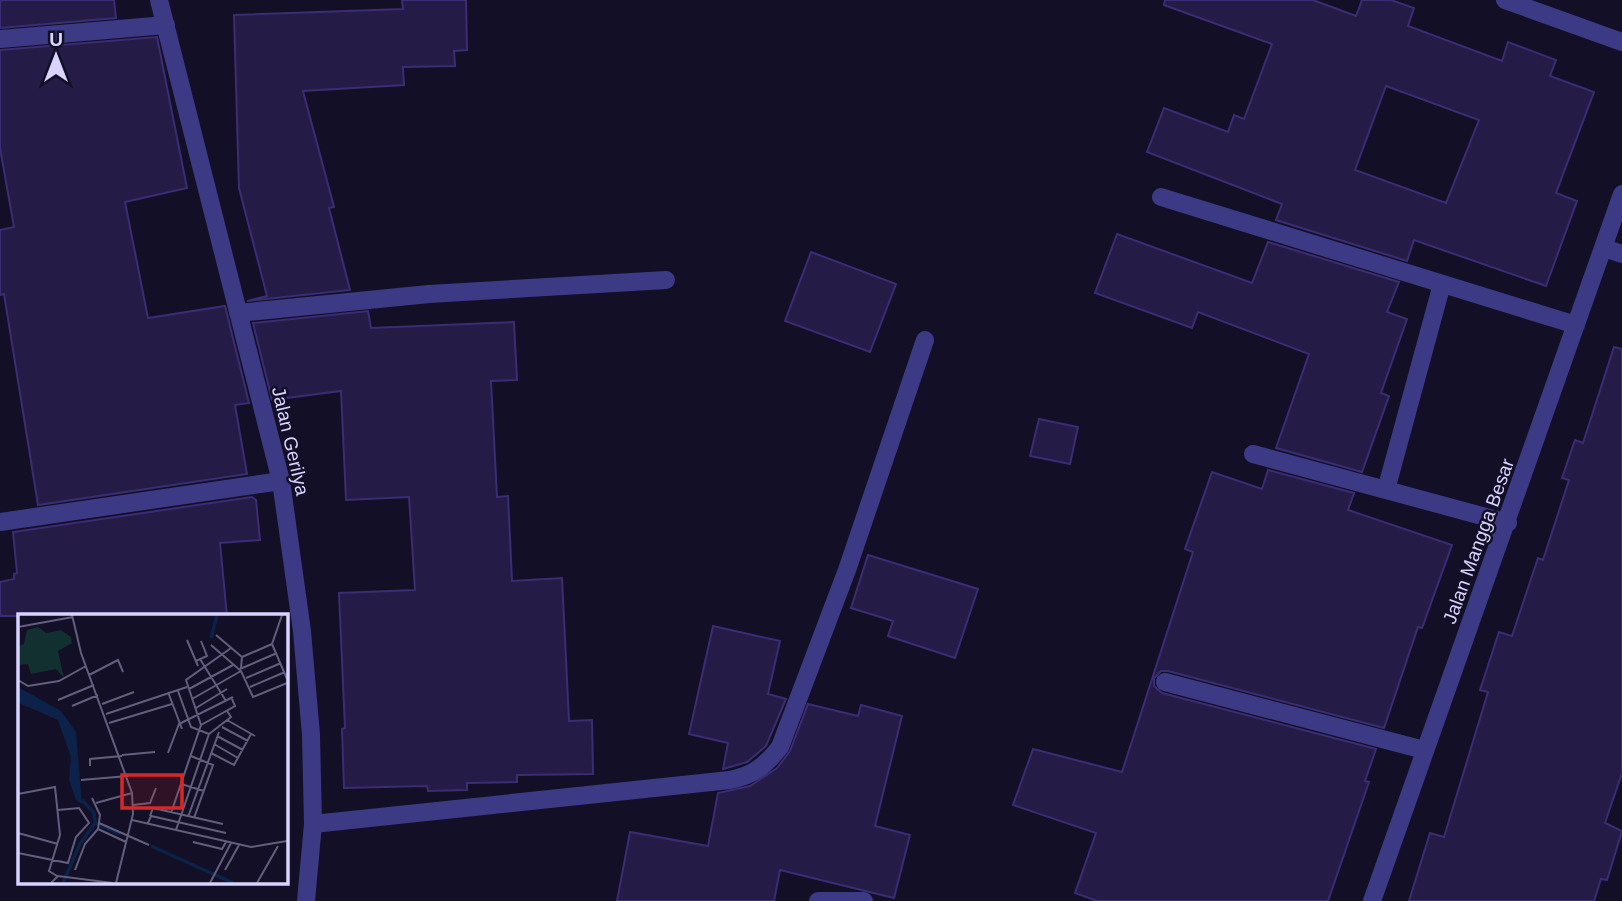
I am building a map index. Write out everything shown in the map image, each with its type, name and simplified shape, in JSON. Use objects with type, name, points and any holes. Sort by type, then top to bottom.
[{"type":"street","name":"Jalan Gerilya","points":[[159,0],[281,481],[302,631],[311,735],[313,824],[306,901]]},
{"type":"street","points":[[1505,0],[1622,41]]},
{"type":"street","points":[[0,39],[166,24]]},
{"type":"street","name":"Jalan Mangga Besar","points":[[1372,901],[1424,750],[1508,523],[1622,194]]},
{"type":"street","points":[[1161,197],[1576,325]]},
{"type":"street","points":[[1604,248],[1622,254]]},
{"type":"street","points":[[238,313],[429,294],[666,280]]},
{"type":"street","points":[[1386,490],[1442,284]]},
{"type":"street","points":[[313,824],[730,780],[748,776],[765,766],[780,747],[847,570],[925,340]]},
{"type":"street","points":[[1253,454],[1508,523]]},
{"type":"street","points":[[0,522],[281,481]]},
{"type":"street","points":[[1165,682],[1424,750]]},
{"type":"street","points":[[818,901],[864,901]]},
{"type":"building","points":[[0,0],[114,0],[116,18],[0,28]]},
{"type":"building","points":[[402,0],[466,0],[467,50],[454,51],[455,66],[403,67],[404,85],[303,91],[334,207],[329,208],[350,290],[247,301],[267,296],[239,188],[234,15],[403,9]]},
{"type":"building","points":[[1165,0],[1313,0],[1356,16],[1362,0],[1391,0],[1414,8],[1408,26],[1502,61],[1508,42],[1556,60],[1550,76],[1594,92],[1556,193],[1577,201],[1546,286],[1414,240],[1407,261],[1276,220],[1282,204],[1147,152],[1164,108],[1228,132],[1234,115],[1244,119],[1272,44],[1164,5]],"holes":[[[1386,86],[1479,120],[1446,203],[1355,170]]]},
{"type":"building","points":[[157,37],[187,188],[125,202],[148,318],[225,306],[249,403],[235,405],[247,474],[38,505],[4,294],[0,295],[0,230],[14,227],[0,148],[0,50]]},
{"type":"building","points":[[1117,234],[1252,283],[1268,242],[1399,282],[1387,312],[1407,319],[1381,393],[1389,396],[1362,472],[1276,448],[1309,354],[1198,312],[1192,328],[1095,293]]},
{"type":"building","points":[[811,252],[896,284],[870,352],[785,321]]},
{"type":"building","points":[[368,311],[371,328],[514,322],[517,380],[491,381],[497,497],[508,496],[512,581],[562,578],[569,721],[592,720],[593,774],[517,775],[517,782],[467,783],[467,790],[428,791],[427,786],[344,788],[342,729],[345,728],[339,593],[415,590],[409,497],[346,500],[341,391],[272,400],[253,323]]},
{"type":"building","points":[[1614,347],[1622,349],[1622,773],[1605,823],[1622,831],[1607,880],[1601,879],[1594,901],[1409,901],[1430,833],[1444,837],[1488,692],[1480,690],[1499,632],[1512,636],[1538,558],[1543,560],[1569,480],[1562,478],[1575,440],[1583,443]]},
{"type":"building","points":[[1039,419],[1078,427],[1070,464],[1030,456]]},
{"type":"building","points":[[1268,470],[1354,493],[1348,510],[1452,545],[1422,628],[1418,627],[1384,728],[1168,671],[1161,671],[1154,678],[1154,686],[1162,693],[1376,749],[1365,781],[1369,782],[1328,901],[1097,901],[1075,893],[1096,833],[1013,805],[1033,749],[1122,772],[1193,552],[1185,549],[1212,472],[1262,489]]},
{"type":"building","points":[[252,497],[256,500],[260,540],[220,543],[227,614],[0,616],[0,582],[14,579],[14,574],[17,573],[13,532]]},
{"type":"building","points":[[868,555],[978,589],[955,658],[888,636],[893,621],[851,608]]},
{"type":"building","points":[[713,626],[780,641],[768,694],[786,699],[766,746],[747,762],[723,769],[728,743],[689,734]]},
{"type":"building","points":[[808,704],[858,716],[861,705],[902,716],[875,826],[910,835],[894,898],[780,870],[774,901],[617,901],[630,832],[708,846],[718,793],[750,786],[777,768],[790,751]]}]
